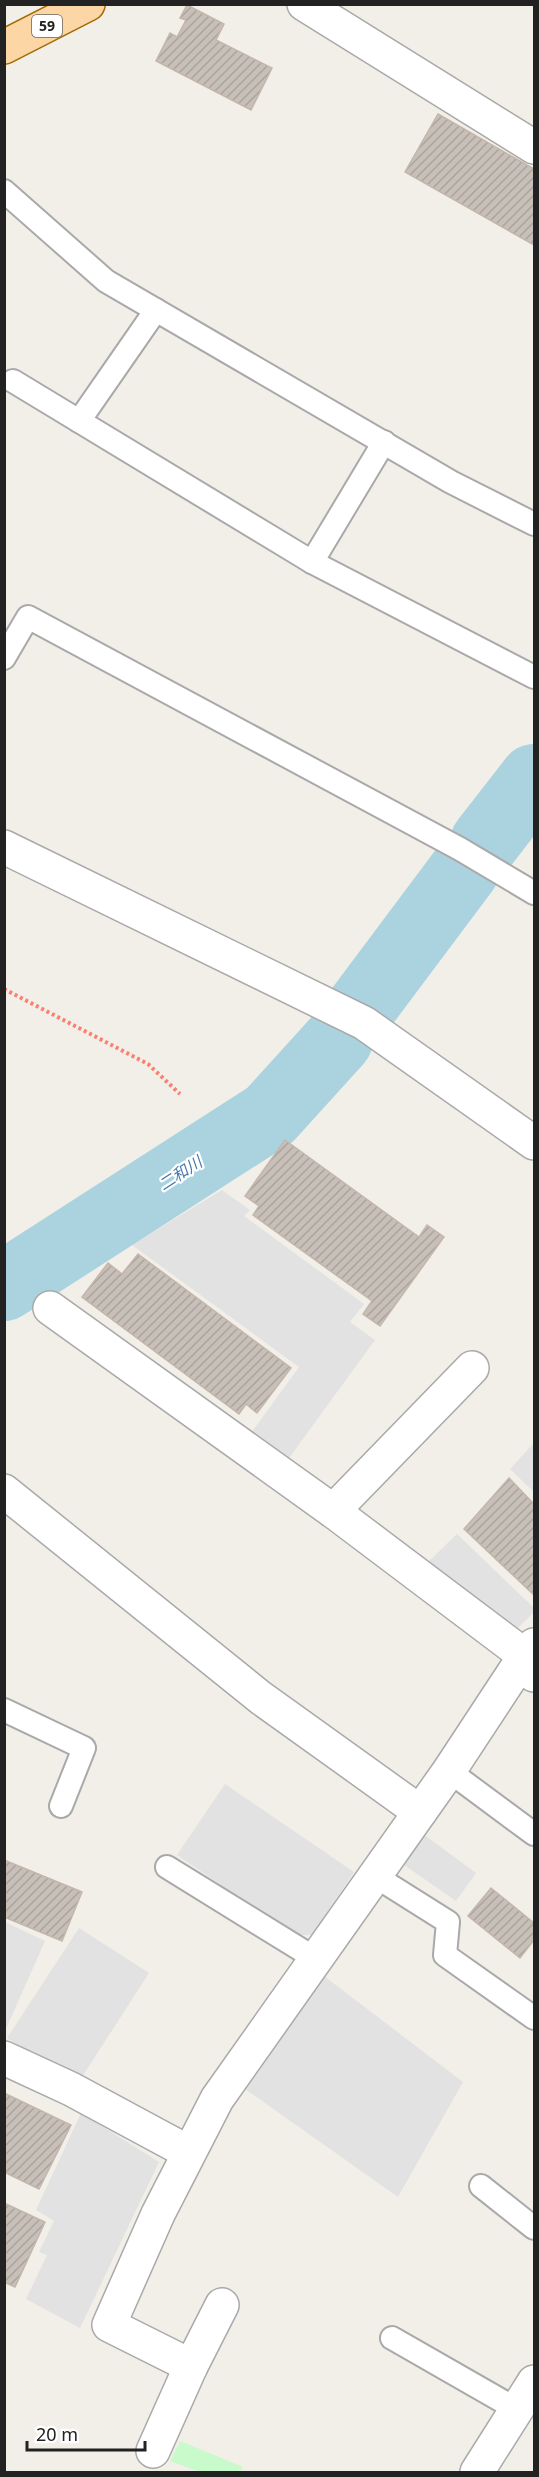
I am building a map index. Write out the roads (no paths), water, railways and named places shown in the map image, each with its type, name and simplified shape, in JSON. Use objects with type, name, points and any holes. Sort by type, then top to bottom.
[{"type":"main road","name":"59","points":[[4,47],[88,4]]},
{"type":"street","points":[[304,4],[534,147]]},
{"type":"street","points":[[4,847],[364,1023],[534,1143]]},
{"type":"street","points":[[50,1308],[333,1511],[530,1660],[217,2099],[188,2152],[109,2325],[191,2366]]},
{"type":"street","points":[[333,1511],[472,1368]]},
{"type":"street","points":[[4,1491],[261,1698],[420,1812]]},
{"type":"street","points":[[4,2058],[71,2089],[188,2152]]},
{"type":"street","points":[[153,2451],[191,2366],[222,2305]]},
{"type":"street","points":[[477,2472],[534,2382]]},
{"type":"lane","points":[[8,200],[106,281],[451,482],[534,524]]},
{"type":"lane","points":[[79,421],[156,310]]},
{"type":"lane","points":[[13,381],[312,562],[534,677]]},
{"type":"lane","points":[[312,562],[384,442]]},
{"type":"lane","points":[[4,658],[28,617],[460,849],[534,893]]},
{"type":"lane","points":[[4,1710],[84,1748],[61,1806]]},
{"type":"lane","points":[[449,1771],[534,1834]]},
{"type":"lane","points":[[167,1867],[316,1959]]},
{"type":"lane","points":[[375,1876],[448,1922],[445,1955],[534,2018]]},
{"type":"lane","points":[[481,2186],[534,2228]]},
{"type":"lane","points":[[392,2338],[516,2409]]},
{"type":"waterway","name":"二和川","points":[[485,842],[534,779]]},
{"type":"waterway","name":"二和川","points":[[361,1008],[465,869]]},
{"type":"waterway","name":"二和川","points":[[4,1286],[270,1115],[338,1040]]}]
